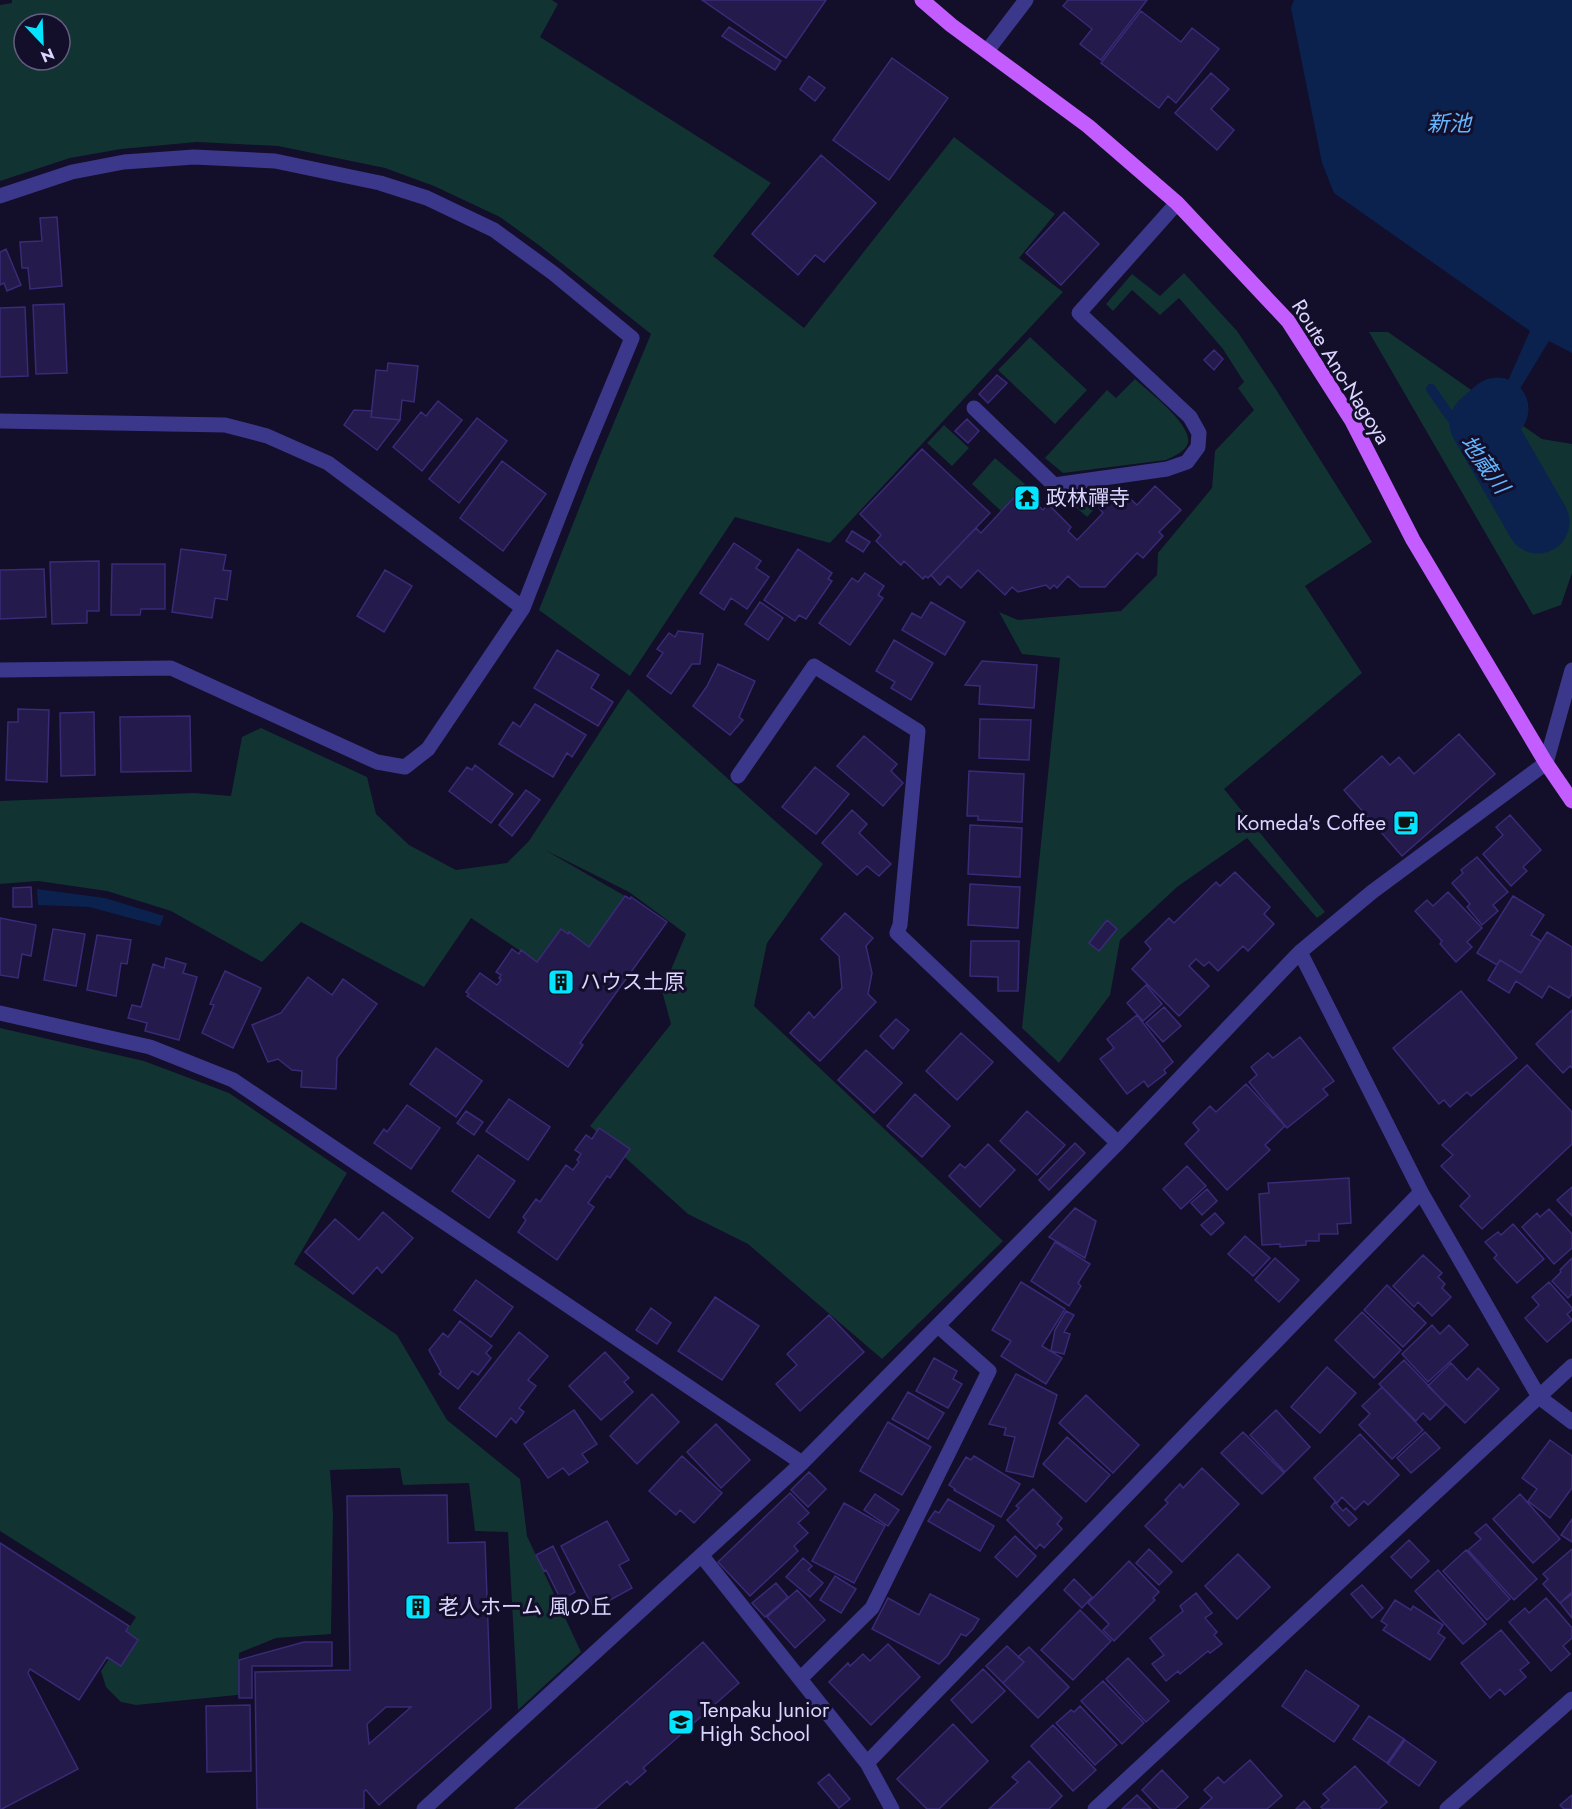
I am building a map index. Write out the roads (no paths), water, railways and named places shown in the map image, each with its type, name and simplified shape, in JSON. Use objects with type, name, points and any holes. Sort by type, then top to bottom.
[{"type":"main road","name":"Route Ano-Nagoya","points":[[923,0],[951,25],[1088,126],[1177,203],[1288,321],[1352,421],[1413,540],[1546,763],[1572,801]]},
{"type":"street","points":[[987,51],[1026,0]]},
{"type":"street","points":[[0,196],[72,172],[124,162],[194,157],[275,161],[380,183],[427,198],[494,230],[553,273],[632,338],[579,465],[524,608],[428,748],[405,767],[377,762],[171,668],[0,670]]},
{"type":"street","points":[[974,408],[1054,485],[1167,469],[1187,462],[1198,447],[1200,433],[1190,417],[1079,313],[1177,203]]},
{"type":"street","points":[[0,421],[225,424],[267,435],[328,463],[524,608]]},
{"type":"street","points":[[738,776],[813,666],[918,731],[900,925],[897,933],[1118,1143]]},
{"type":"street","points":[[424,1809],[802,1463],[1118,1143],[1300,952],[1372,892],[1546,763],[1572,670]]},
{"type":"street","points":[[1300,952],[1421,1192],[1539,1397],[1572,1422]]},
{"type":"street","points":[[0,1013],[150,1047],[233,1080],[802,1463]]},
{"type":"street","points":[[867,1763],[1421,1192]]},
{"type":"street","points":[[800,1679],[872,1608],[989,1371],[938,1326]]},
{"type":"street","points":[[1095,1809],[1572,1366]]},
{"type":"street","points":[[702,1556],[867,1763],[892,1809]]},
{"type":"street","points":[[1447,1809],[1572,1700]]},
{"type":"water","name":"新池","points":[[1294,0],[1572,0],[1572,353],[1549,341],[1518,392],[1506,385],[1530,331],[1334,193],[1322,163],[1291,8]]},
{"type":"water","points":[[37,889],[105,898],[164,916],[160,926],[89,907],[38,905]]},
{"type":"waterway","name":"地蔵川","points":[[1431,389],[1481,457]]},
{"type":"waterway","points":[[1497,409],[1481,423],[1538,522]]},
{"type":"place","name":"政林禪寺","points":[[1027,498]]},
{"type":"place","name":"Komeda's Coffee","points":[[1406,823]]},
{"type":"place","name":"ハウス土原","points":[[561,982]]},
{"type":"place","name":"老人ホーム 風の丘","points":[[418,1607]]},
{"type":"place","name":"Tenpaku Junior High School","points":[[681,1722]]}]
